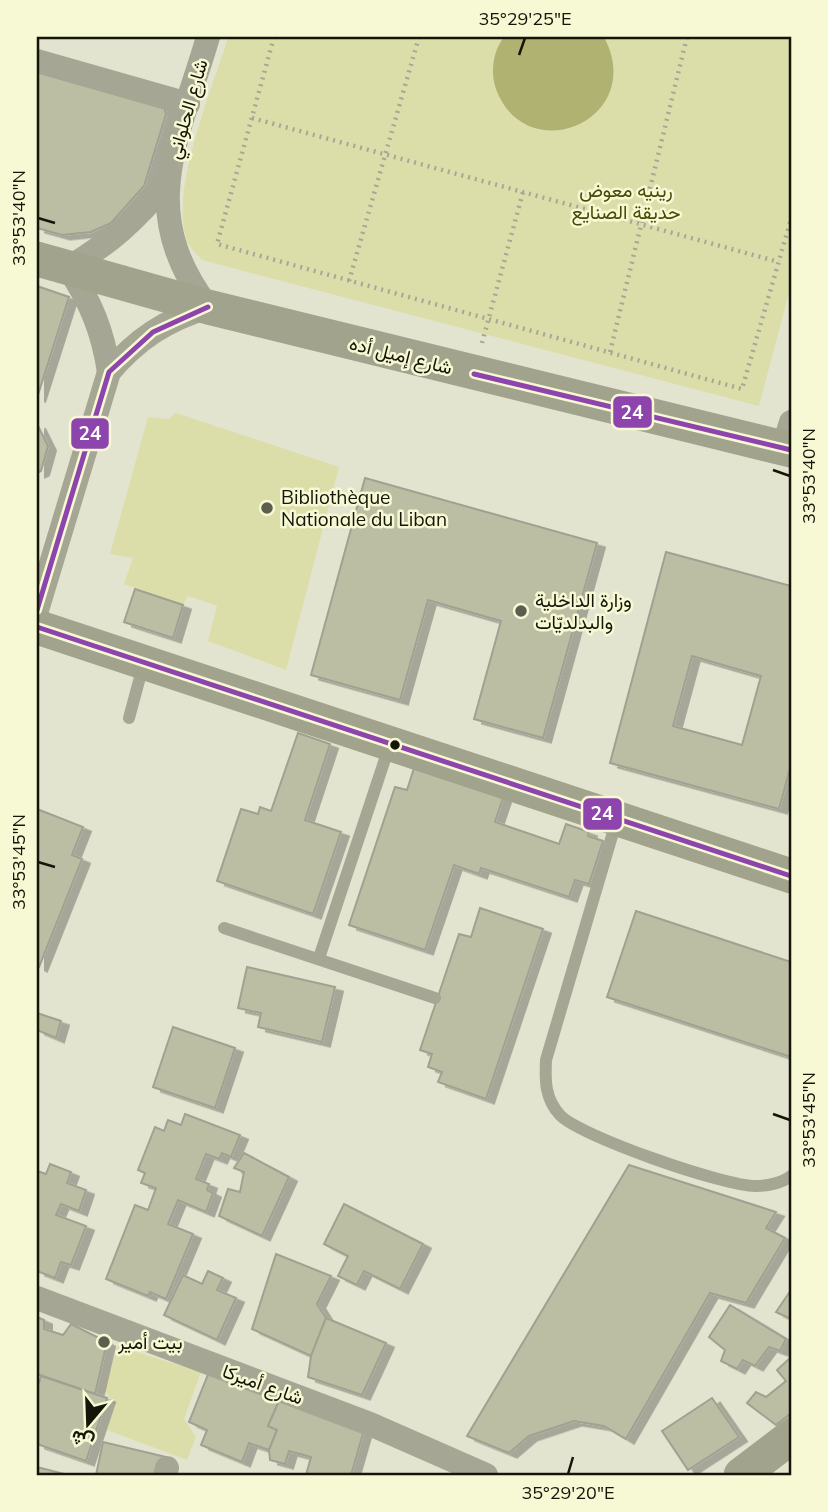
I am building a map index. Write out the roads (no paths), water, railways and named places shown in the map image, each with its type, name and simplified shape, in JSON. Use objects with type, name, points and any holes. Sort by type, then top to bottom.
[{"type":"main road","name":"شارع إميل أده","points":[[52,264],[208,307],[474,374],[788,440]]},
{"type":"main road","points":[[37,626],[791,876]]},
{"type":"main road","points":[[742,1475],[791,1437]]},
{"type":"street","name":"شارع الحلواني","points":[[208,37],[167,182],[166,216],[173,249],[187,280],[208,307]]},
{"type":"street","points":[[37,61],[188,104]]},
{"type":"street","name":"شارع الحلواني","points":[[52,264],[106,245],[139,217],[167,182]]},
{"type":"street","points":[[52,264],[89,299],[104,335],[109,372]]},
{"type":"street","points":[[37,610],[109,372],[128,349],[152,330],[179,316],[208,307]]},
{"type":"street","name":"شارع أميركا","points":[[37,1298],[370,1424],[486,1475]]},
{"type":"lane","points":[[129,718],[144,662]]},
{"type":"lane","points":[[319,958],[391,743]]},
{"type":"lane","points":[[617,819],[546,1060],[546,1091],[567,1122],[585,1132],[734,1184],[771,1184],[791,1176]]},
{"type":"lane","points":[[224,928],[435,998]]},
{"type":"place","name":"Bibliothèque Nationale du Liban","points":[[267,508]]},
{"type":"place","name":"وزارة الداخلية والبدلديّات","points":[[521,611]]},
{"type":"place","name":"بيت أمير","points":[[104,1342]]},
{"type":"park label","name":"رينيه معوض حديقة الصنايع","points":[[626,201]]}]
